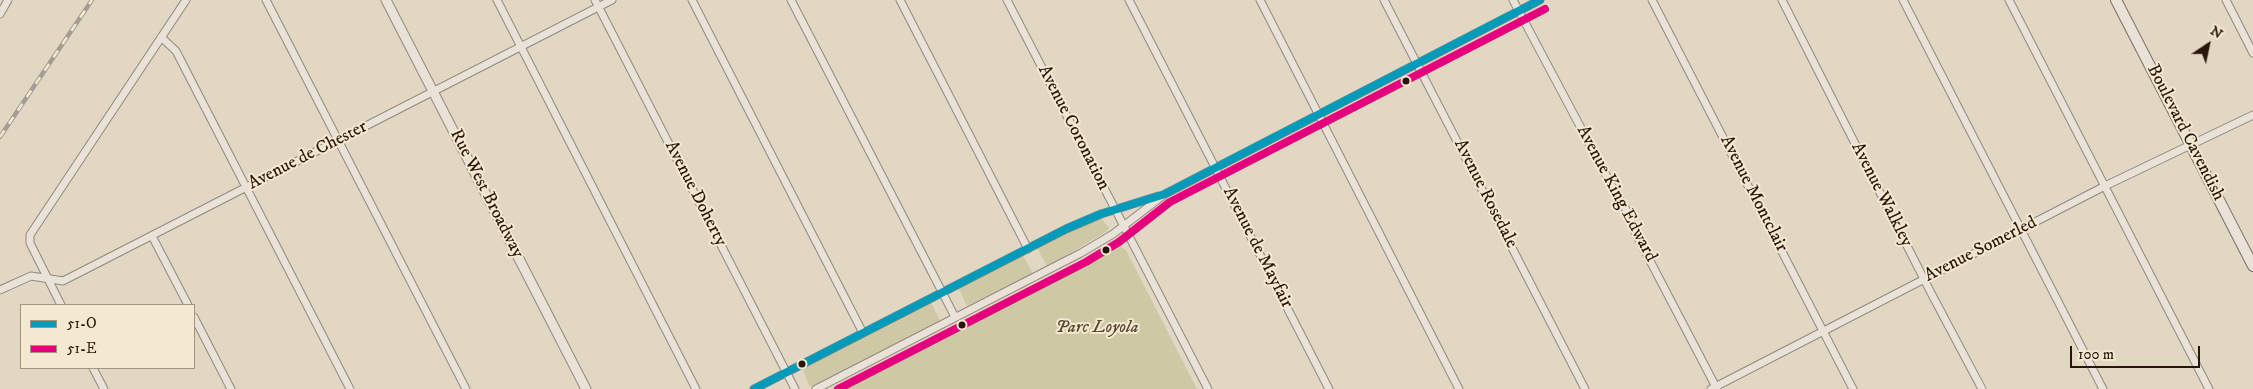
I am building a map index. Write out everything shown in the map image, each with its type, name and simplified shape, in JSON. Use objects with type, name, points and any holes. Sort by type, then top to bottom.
[{"type":"main road","name":"Boulevard Cavendish","points":[[2116,0],[2253,266]]},
{"type":"street","points":[[0,14],[8,0]]},
{"type":"street","points":[[61,304],[30,244],[31,232],[186,0]]},
{"type":"street","points":[[266,0],[466,389]]},
{"type":"street","name":"Rue West Broadway","points":[[386,0],[586,389]]},
{"type":"street","points":[[497,0],[696,389]]},
{"type":"street","name":"Avenue de Chester","points":[[0,290],[31,276],[62,281],[520,47],[596,4],[612,0]]},
{"type":"street","points":[[692,0],[863,333]]},
{"type":"street","points":[[791,0],[955,317]]},
{"type":"street","points":[[900,0],[1028,248]]},
{"type":"street","name":"Avenue Coronation","points":[[1007,0],[1208,389]]},
{"type":"street","name":"Avenue de Mayfair","points":[[1129,0],[1329,389]]},
{"type":"street","points":[[1260,0],[1459,389]]},
{"type":"street","name":"Avenue Rosedale","points":[[1384,0],[1585,389]]},
{"type":"street","name":"Avenue King Edward","points":[[1513,0],[1615,192],[1627,211],[1715,388]]},
{"type":"street","points":[[816,389],[1081,253],[1124,225],[1165,194],[1540,0]]},
{"type":"street","name":"Avenue Montclair","points":[[1652,0],[1853,389]]},
{"type":"street","name":"Avenue Walkley","points":[[1782,0],[1982,389]]},
{"type":"street","points":[[1903,0],[2103,389]]},
{"type":"street","points":[[2009,0],[2209,389]]},
{"type":"street","points":[[2226,0],[2253,53]]},
{"type":"street","name":"Avenue Doherty","points":[[596,4],[795,389]]},
{"type":"street","points":[[161,37],[176,51],[350,389]]},
{"type":"street","name":"Avenue Somerled","points":[[1715,388],[2105,186],[2253,115]]},
{"type":"street","points":[[754,389],[1066,229],[1115,209],[1165,194]]},
{"type":"street","points":[[152,236],[187,304]]},
{"type":"street","points":[[195,319],[231,389]]},
{"type":"street","points":[[94,369],[104,389]]},
{"type":"green space","points":[[1102,219],[1109,228],[1107,231],[1047,267],[1037,247],[1074,229]]},
{"type":"green space","name":"Parc Loyola","points":[[1121,247],[1126,250],[1197,389],[844,389],[965,329],[964,327]]},
{"type":"green space","points":[[1023,255],[1033,274],[967,306],[959,289],[960,287]]},
{"type":"green space","points":[[931,303],[940,320],[937,323],[810,387],[802,368]]},
{"type":"railway","points":[[0,137],[92,0]]},
{"type":"transit line","name":"51-O","points":[[754,389],[1066,229],[1101,214],[1165,194],[1540,0]]},
{"type":"transit line","name":"51-E","points":[[838,389],[1086,262],[1119,242],[1170,202],[1545,9]]}]
